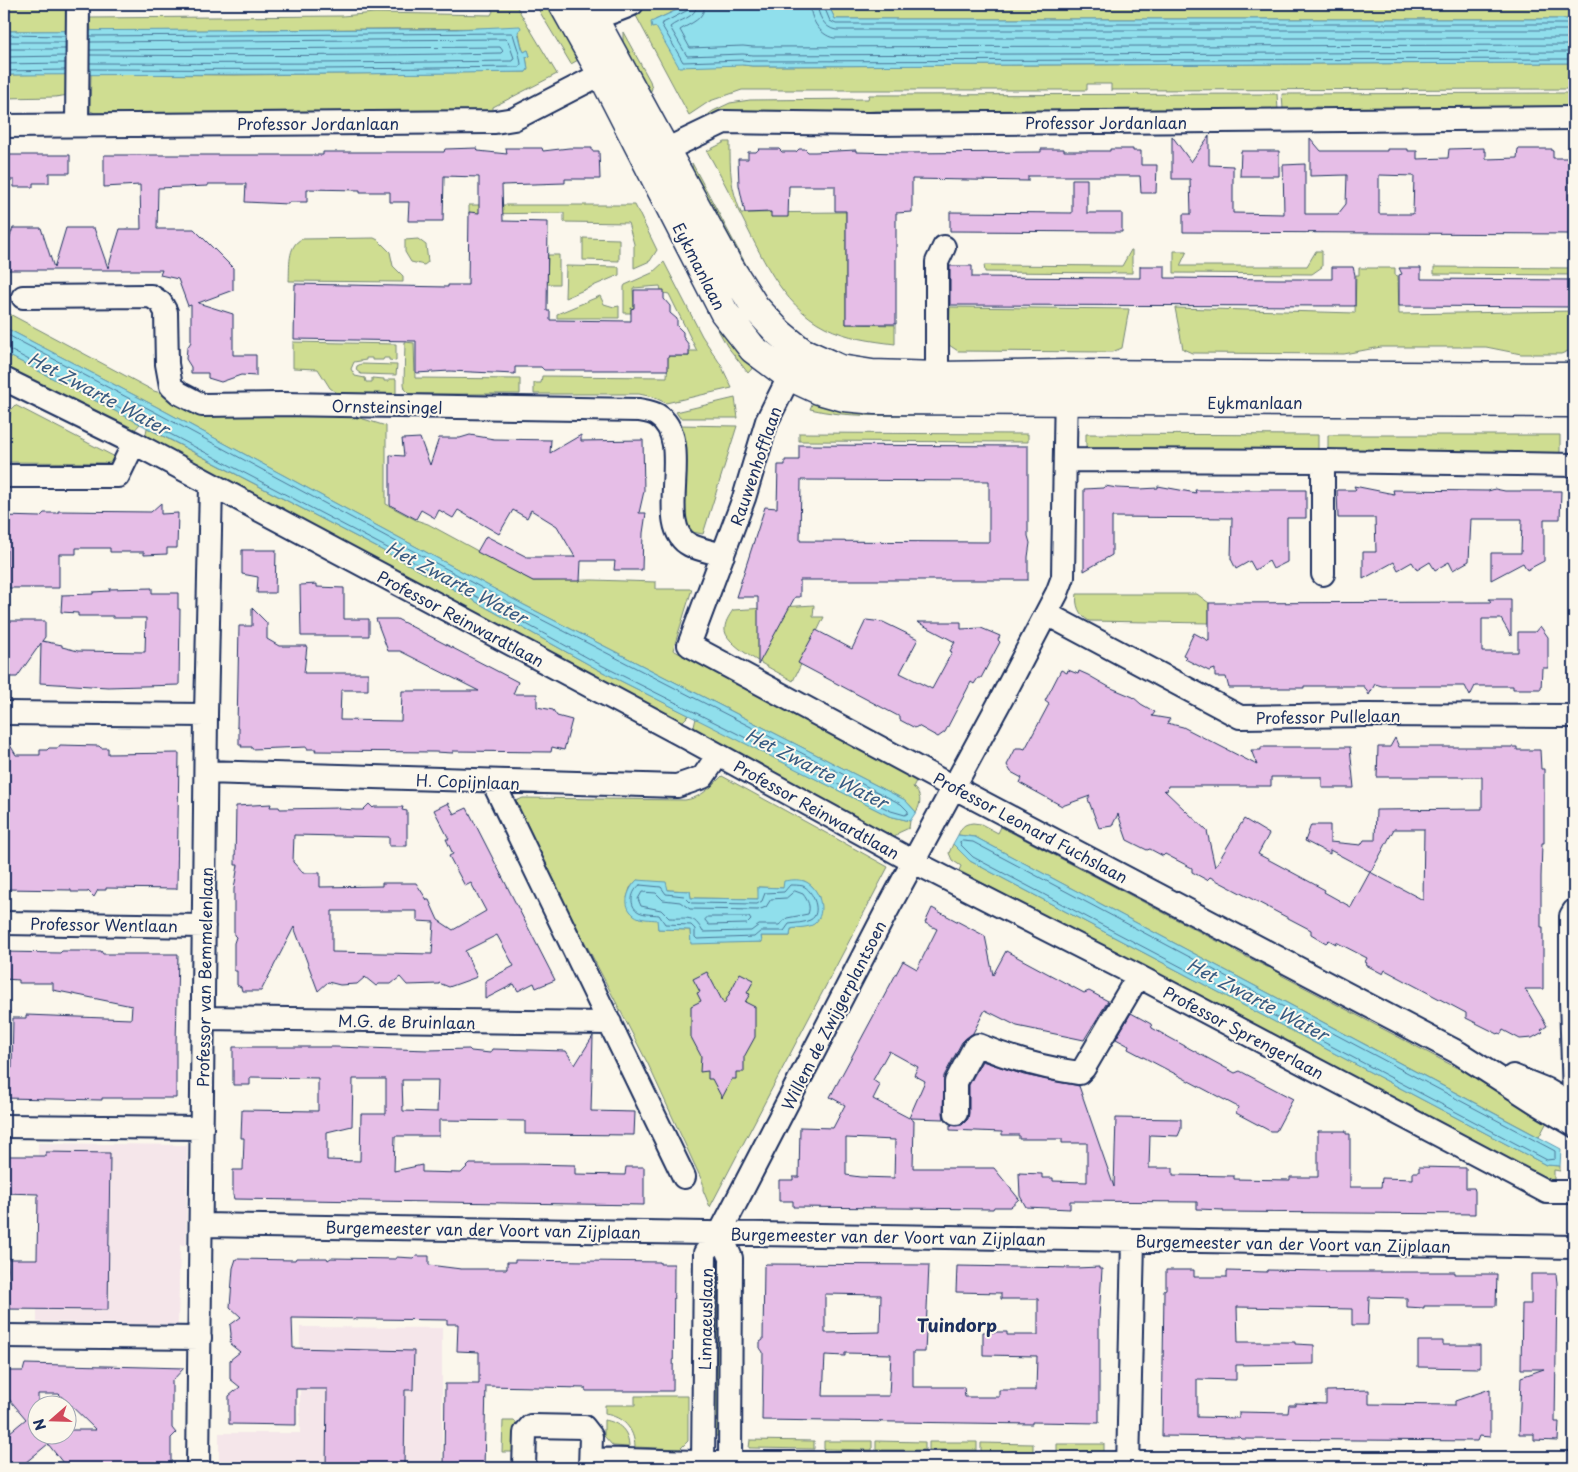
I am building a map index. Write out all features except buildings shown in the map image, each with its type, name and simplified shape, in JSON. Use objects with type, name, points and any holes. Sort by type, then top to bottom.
[{"type":"main road","name":"Eykmanlaan","points":[[579,12],[655,154],[724,312],[753,349],[789,376],[819,390],[844,397],[876,400],[937,388],[1066,374],[1574,377]]},
{"type":"main road","name":"Eykmanlaan","points":[[655,154],[755,306],[779,333],[802,352],[840,369],[937,388],[1066,401],[1574,404]]},
{"type":"street","points":[[77,125],[79,79],[78,4]]},
{"type":"street","points":[[579,12],[625,7]]},
{"type":"street","name":"Professor Jordanlaan","points":[[4,126],[495,122],[514,120],[610,69]]},
{"type":"street","name":"Professor Jordanlaan","points":[[655,154],[724,122],[870,124],[1574,118]]},
{"type":"street","points":[[937,388],[937,262],[944,247]]},
{"type":"street","name":"Ornsteinsingel","points":[[24,297],[150,296],[162,303],[166,312],[167,364],[171,386],[191,401],[202,405],[282,404],[629,409],[657,415],[670,427],[674,444],[674,522],[680,536],[689,545],[723,555]]},
{"type":"street","name":"Rauwenhofflaan","points":[[723,555],[744,498],[767,421],[802,352]]},
{"type":"street","name":"Willem de Zwijgerplantsoen","points":[[720,1233],[885,914],[1047,614],[1063,577],[1066,374]]},
{"type":"street","name":"Professor Reinwardtlaan","points":[[5,385],[134,443],[718,755],[914,862]]},
{"type":"street","points":[[4,476],[118,476],[134,443]]},
{"type":"street","points":[[1066,460],[1323,460],[1574,465]]},
{"type":"street","points":[[1323,460],[1323,574]]},
{"type":"street","name":"Professor van Bemmelenlaan","points":[[198,1468],[206,715],[211,485]]},
{"type":"street","name":"Professor Leonard Fuchslaan","points":[[723,555],[689,646],[950,792],[1459,1053],[1574,1099]]},
{"type":"street","name":"Professor Pullelaan","points":[[1047,614],[1240,717],[1364,715],[1574,716]]},
{"type":"street","points":[[4,713],[206,715]]},
{"type":"street","name":"H. Copijnlaan","points":[[206,772],[677,786],[703,778],[718,755]]},
{"type":"street","points":[[493,782],[684,1177]]},
{"type":"street","name":"Professor Sprengerlaan","points":[[914,862],[1138,976],[1547,1192],[1574,1192]]},
{"type":"street","points":[[1574,911],[1571,916],[1574,1099]]},
{"type":"street","name":"Professor Wentlaan","points":[[4,923],[204,926]]},
{"type":"street","points":[[956,1113],[956,1082],[974,1048],[978,1046],[1048,1068],[1079,1073],[1084,1068],[1138,976]]},
{"type":"street","name":"M.G. de Bruinlaan","points":[[203,1018],[610,1023]]},
{"type":"street","name":"Professor Leonard Fuchslaan","points":[[1459,1053],[1537,1104],[1574,1125]]},
{"type":"street","points":[[4,1126],[202,1128]]},
{"type":"street","name":"Burgemeester van der Voort van Zijplaan","points":[[202,1225],[1574,1247]]},
{"type":"street","name":"Linnaeuslaan","points":[[703,1465],[705,1252],[720,1233],[731,1258],[730,1465]]},
{"type":"street","points":[[1128,1466],[1133,1240]]},
{"type":"street","points":[[4,1336],[200,1338]]},
{"type":"street","points":[[524,1468],[525,1434],[532,1426],[584,1427],[591,1436],[591,1464],[1128,1466],[1574,1463]]},
{"type":"shaded area","points":[[38,1143],[187,1145],[186,1245],[180,1245],[178,1325],[37,1322]]},
{"type":"shaded area","points":[[300,1327],[442,1328],[442,1468],[219,1468],[219,1433],[300,1433]]},
{"type":"green space","points":[[4,4],[69,4],[69,31],[4,31]]},
{"type":"green space","points":[[487,4],[515,4],[557,74],[493,107],[493,111],[95,113],[90,111],[91,74],[234,75],[526,72],[528,69],[526,57],[530,56],[528,50],[524,52],[522,48],[518,28],[91,31],[90,18],[342,16],[375,13],[491,15],[493,11]]},
{"type":"green space","points":[[535,4],[557,4],[585,56],[571,64]]},
{"type":"green space","points":[[645,4],[690,4],[655,20],[656,27],[743,65],[752,66],[1574,63],[1574,89],[1111,90],[1111,84],[1087,84],[1087,90],[742,90],[710,101],[689,115],[634,12]]},
{"type":"green space","points":[[828,4],[1574,4],[1574,19],[835,19]]},
{"type":"green space","points":[[623,32],[650,81],[652,88],[649,96],[623,55]]},
{"type":"green space","points":[[67,74],[69,95],[4,98],[4,75]]},
{"type":"green space","points":[[1574,93],[1574,110],[1321,111],[1321,107],[1312,107],[1312,111],[1283,109],[1282,94]]},
{"type":"green space","points":[[1277,94],[1278,110],[1275,111],[875,111],[837,114],[715,114],[705,117],[730,103],[750,100],[868,99],[869,95]]},
{"type":"green space","points":[[725,142],[730,142],[731,178],[741,213],[846,212],[846,324],[895,325],[895,344],[868,340],[833,331],[809,317],[784,292],[764,261],[707,151]]},
{"type":"green space","points":[[692,163],[760,291],[775,311],[783,330],[694,185]]},
{"type":"green space","points":[[469,205],[635,205],[657,250],[650,261],[634,268],[634,244],[628,223],[564,222],[564,213],[469,214]]},
{"type":"green space","points":[[374,238],[390,252],[393,266],[403,276],[403,282],[289,281],[292,251],[297,242],[302,239]]},
{"type":"green space","points":[[583,238],[619,239],[619,261],[583,260]]},
{"type":"green space","points":[[418,239],[426,245],[428,262],[424,265],[411,262],[405,252],[405,240]]},
{"type":"green space","points":[[1131,250],[1132,273],[985,272],[984,265],[1122,266]]},
{"type":"green space","points":[[1174,251],[1187,251],[1180,266],[1307,266],[1316,251],[1322,251],[1322,267],[1312,274],[1174,273]]},
{"type":"green space","points":[[548,255],[559,255],[559,284],[547,284]]},
{"type":"green space","points":[[664,262],[702,336],[721,365],[732,388],[666,403],[653,397],[639,394],[534,394],[534,383],[541,383],[542,376],[667,377],[668,356],[689,356],[689,351],[697,351],[669,294],[664,293],[660,286],[633,288],[634,308],[631,308],[631,313],[624,313],[625,285],[652,273]]},
{"type":"green space","points":[[1574,263],[1574,275],[1434,274],[1434,267],[1571,268]]},
{"type":"green space","points":[[566,266],[619,267],[619,275],[565,298]]},
{"type":"green space","points":[[1359,268],[1395,268],[1395,275],[1398,276],[1399,314],[1574,311],[1574,334],[1571,350],[1561,354],[1521,354],[1486,347],[1381,347],[1344,354],[1192,353],[1183,349],[1175,308],[1355,313],[1356,275],[1359,275]]},
{"type":"green space","points":[[600,296],[604,304],[614,307],[619,306],[619,318],[557,318],[557,314]]},
{"type":"green space","points":[[713,304],[759,361],[748,373],[727,346],[706,308]]},
{"type":"green space","points":[[950,307],[1129,309],[1122,348],[1112,352],[958,351],[949,345]]},
{"type":"green space","points":[[4,311],[154,391],[201,412],[357,417],[386,426],[386,504],[416,520],[428,524],[533,581],[656,582],[656,589],[692,589],[673,650],[917,779],[913,787],[919,796],[918,809],[916,812],[905,800],[524,605],[157,407],[4,327]]},
{"type":"green space","points":[[293,342],[396,344],[396,361],[389,360],[389,358],[372,360],[372,358],[366,358],[366,360],[354,362],[351,369],[355,376],[365,378],[366,382],[372,382],[372,378],[384,379],[384,381],[396,379],[396,394],[337,393],[330,388],[318,369],[293,368]]},
{"type":"green space","points":[[405,342],[414,343],[415,378],[520,379],[520,394],[410,394],[405,389],[404,384]]},
{"type":"green space","points":[[4,353],[140,424],[132,433],[4,366]]},
{"type":"green space","points":[[361,364],[397,365],[396,375],[361,374],[356,370],[357,366]]},
{"type":"green space","points":[[816,395],[924,406],[924,415],[852,415],[824,412],[810,409]]},
{"type":"green space","points":[[735,398],[738,418],[680,418],[676,412]]},
{"type":"green space","points":[[15,405],[119,459],[118,463],[6,462],[4,455],[11,409]]},
{"type":"green space","points":[[679,425],[737,426],[703,534],[692,532],[685,526]]},
{"type":"green space","points":[[147,428],[397,558],[597,669],[689,715],[680,724],[145,439]]},
{"type":"green space","points":[[799,433],[1028,434],[1028,442],[799,441]]},
{"type":"green space","points":[[1086,434],[1318,435],[1318,455],[1086,449]]},
{"type":"green space","points":[[1328,435],[1560,435],[1560,454],[1328,455]]},
{"type":"green space","points":[[1077,594],[1197,594],[1209,603],[1209,623],[1089,621],[1078,609]]},
{"type":"green space","points":[[814,605],[813,617],[824,617],[793,681],[744,652],[728,638],[725,631],[726,622],[733,610]]},
{"type":"green space","points":[[696,718],[889,816],[910,821],[909,828],[898,833],[894,839],[693,731]]},
{"type":"green space","points":[[722,776],[888,867],[710,1207],[703,1190],[703,1183],[648,1064],[520,817],[516,801],[523,798],[685,800],[701,794]],"holes":[[[637,880],[668,890],[690,891],[691,898],[759,899],[758,887],[783,888],[804,881],[812,886],[819,897],[812,925],[791,929],[790,936],[761,936],[762,942],[691,943],[690,930],[658,929],[658,920],[627,898],[630,888]]]},
{"type":"green space","points":[[973,823],[981,824],[998,833],[1001,827],[1219,942],[1225,939],[1235,951],[1267,967],[1281,968],[1283,970],[1281,975],[1459,1069],[1462,1064],[1465,1065],[1478,1079],[1530,1106],[1528,1112],[1547,1122],[1539,1137],[975,837],[958,835],[963,826]]},
{"type":"green space","points":[[953,844],[970,861],[1546,1165],[1560,1166],[1560,1171],[1554,1170],[1554,1182],[971,877],[958,873],[961,866],[952,860],[949,853]]},
{"type":"green space","points":[[724,1262],[723,1436],[713,1436],[716,1263]]},
{"type":"green space","points":[[635,1396],[688,1396],[688,1441],[680,1449],[635,1447],[630,1429],[617,1418],[605,1414],[605,1405],[635,1405]]},
{"type":"green space","points":[[604,1420],[619,1425],[622,1428],[629,1441],[629,1447],[613,1446],[604,1436]]},
{"type":"green space","points":[[503,1421],[514,1421],[518,1424],[517,1452],[502,1452]]},
{"type":"green space","points":[[750,1440],[814,1441],[814,1449],[749,1448]]},
{"type":"green space","points":[[824,1441],[872,1441],[872,1450],[824,1449]]},
{"type":"green space","points":[[876,1441],[925,1442],[925,1450],[876,1450]]},
{"type":"green space","points":[[929,1442],[977,1442],[977,1450],[929,1450]]},
{"type":"green space","points":[[981,1443],[1033,1444],[1033,1452],[981,1451]]},
{"type":"green space","points":[[1057,1444],[1104,1444],[1104,1452],[1057,1452]]},
{"type":"water","points":[[690,4],[828,4],[835,19],[1574,19],[1574,63],[743,65],[679,67],[656,27],[652,28],[651,22]]},
{"type":"water","points":[[520,26],[521,28],[518,32],[522,48],[524,52],[528,50],[530,56],[526,57],[528,69],[526,72],[4,75],[4,31],[457,29]]},
{"type":"water","name":"Het Zwarte Water","points":[[4,327],[157,407],[524,605],[905,800],[916,812],[910,821],[889,816],[597,669],[397,558],[4,353]]},
{"type":"water","name":"Het Zwarte Water","points":[[958,835],[975,837],[1561,1149],[1560,1166],[1546,1165],[970,861],[953,844]]},
{"type":"water","points":[[637,880],[666,882],[668,890],[690,891],[691,898],[758,899],[758,887],[783,888],[784,881],[802,880],[814,888],[821,907],[818,919],[814,924],[791,929],[790,936],[761,936],[762,942],[691,944],[690,930],[658,929],[657,920],[639,918],[630,911],[627,897]]},
{"type":"district","name":"Tuindorp","points":[[957,1324]]}]
